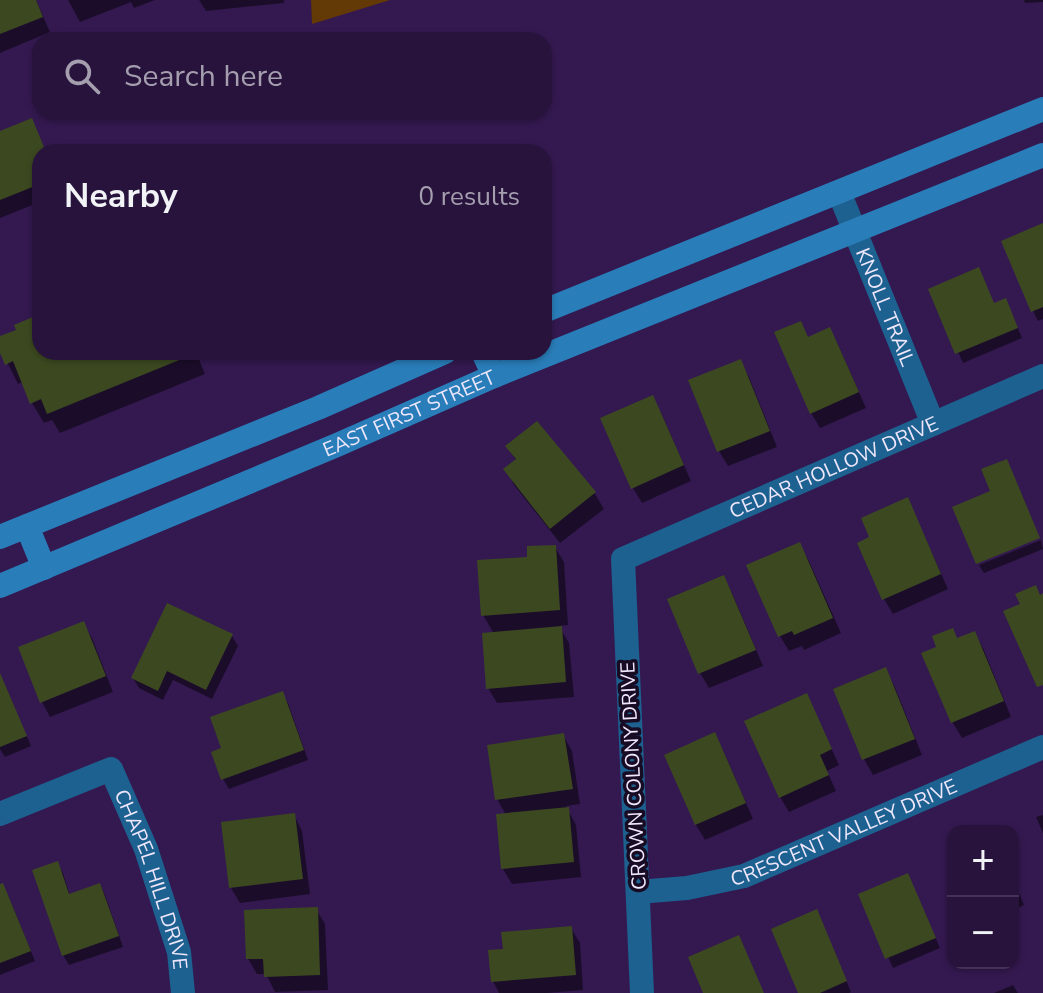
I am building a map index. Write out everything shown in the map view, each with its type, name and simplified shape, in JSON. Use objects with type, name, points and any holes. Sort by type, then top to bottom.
[{"type":"main road","points":[[552,308],[1043,109]]},
{"type":"main road","name":"EAST FIRST STREET","points":[[552,353],[1043,155]]},
{"type":"main road","name":"EAST FIRST STREET","points":[[0,537],[318,408],[427,360]]},
{"type":"main road","points":[[487,360],[494,376]]},
{"type":"main road","name":"EAST FIRST STREET","points":[[0,586],[534,360]]},
{"type":"main road","points":[[184,463],[201,502]]},
{"type":"main road","points":[[27,526],[44,568]]},
{"type":"street","name":"KNOLL TRAIL","points":[[839,192],[933,424]]},
{"type":"street","name":"CEDAR HOLLOW DRIVE","points":[[623,559],[1043,376]]},
{"type":"street","name":"CROWN COLONY DRIVE","points":[[623,559],[642,993]]},
{"type":"street","name":"CRESCENT VALLEY DRIVE","points":[[638,892],[687,888],[744,876],[1043,747]]},
{"type":"street","name":"CHAPEL HILL DRIVE","points":[[0,814],[111,769],[146,849],[179,952],[183,993]]},
{"type":"shaded area","points":[[311,0],[390,0],[312,24]]},
{"type":"building","points":[[0,0],[36,0],[43,17],[0,34]]},
{"type":"building","points":[[32,118],[43,144],[32,144],[32,187],[0,200],[0,131]]},
{"type":"building","points":[[1043,223],[1043,307],[1031,312],[1001,241]]},
{"type":"building","points":[[979,267],[994,303],[1006,298],[1018,328],[955,354],[928,289]]},
{"type":"building","points":[[32,317],[32,360],[179,360],[47,414],[41,399],[30,404],[13,361],[5,365],[0,353],[0,336],[16,330],[14,325]]},
{"type":"building","points":[[801,321],[808,337],[830,327],[859,392],[810,414],[774,332]]},
{"type":"building","points":[[741,359],[770,431],[717,452],[688,380]]},
{"type":"building","points":[[653,395],[684,465],[631,489],[600,418]]},
{"type":"building","points":[[537,421],[596,492],[550,529],[503,469],[516,459],[505,446]]},
{"type":"building","points":[[1007,459],[1040,538],[976,564],[952,507],[990,491],[981,469]]},
{"type":"building","points":[[908,497],[941,574],[882,600],[857,543],[869,537],[861,518]]},
{"type":"building","points":[[800,542],[833,618],[794,635],[792,631],[778,637],[746,565]]},
{"type":"building","points":[[556,545],[560,610],[481,616],[477,560],[527,557],[527,546]]},
{"type":"building","points":[[724,575],[756,650],[698,674],[667,599]]},
{"type":"building","points":[[1036,585],[1040,595],[1043,593],[1043,685],[1037,687],[1003,611],[1020,604],[1015,594]]},
{"type":"building","points":[[167,603],[233,634],[206,690],[167,671],[158,691],[131,678]]},
{"type":"building","points":[[84,621],[106,676],[40,703],[18,647]]},
{"type":"building","points":[[562,626],[566,682],[486,689],[482,633]]},
{"type":"building","points":[[953,628],[957,638],[975,631],[1004,701],[951,723],[921,653],[936,647],[932,636]]},
{"type":"building","points":[[886,667],[915,739],[862,760],[833,689]]},
{"type":"building","points":[[0,673],[27,736],[0,747]]},
{"type":"building","points":[[283,691],[304,750],[221,780],[211,752],[221,748],[210,717]]},
{"type":"building","points":[[807,693],[832,749],[820,755],[829,775],[779,798],[744,721]]},
{"type":"building","points":[[715,732],[746,803],[695,825],[664,755]]},
{"type":"building","points":[[564,733],[573,789],[495,800],[487,745]]},
{"type":"building","points":[[569,807],[574,862],[501,869],[496,814]]},
{"type":"building","points":[[295,813],[303,879],[229,888],[221,822]]},
{"type":"building","points":[[58,861],[69,894],[100,883],[119,936],[62,956],[32,870]]},
{"type":"building","points":[[908,873],[936,938],[885,959],[858,894]]},
{"type":"building","points":[[3,883],[31,951],[0,963],[0,884]]},
{"type":"building","points":[[318,907],[320,975],[264,977],[263,959],[246,959],[244,910]]},
{"type":"building","points":[[817,909],[847,981],[820,993],[798,993],[771,929]]},
{"type":"building","points":[[572,926],[576,975],[491,982],[488,950],[503,949],[501,932]]},
{"type":"building","points":[[739,935],[764,993],[703,993],[688,957]]}]
